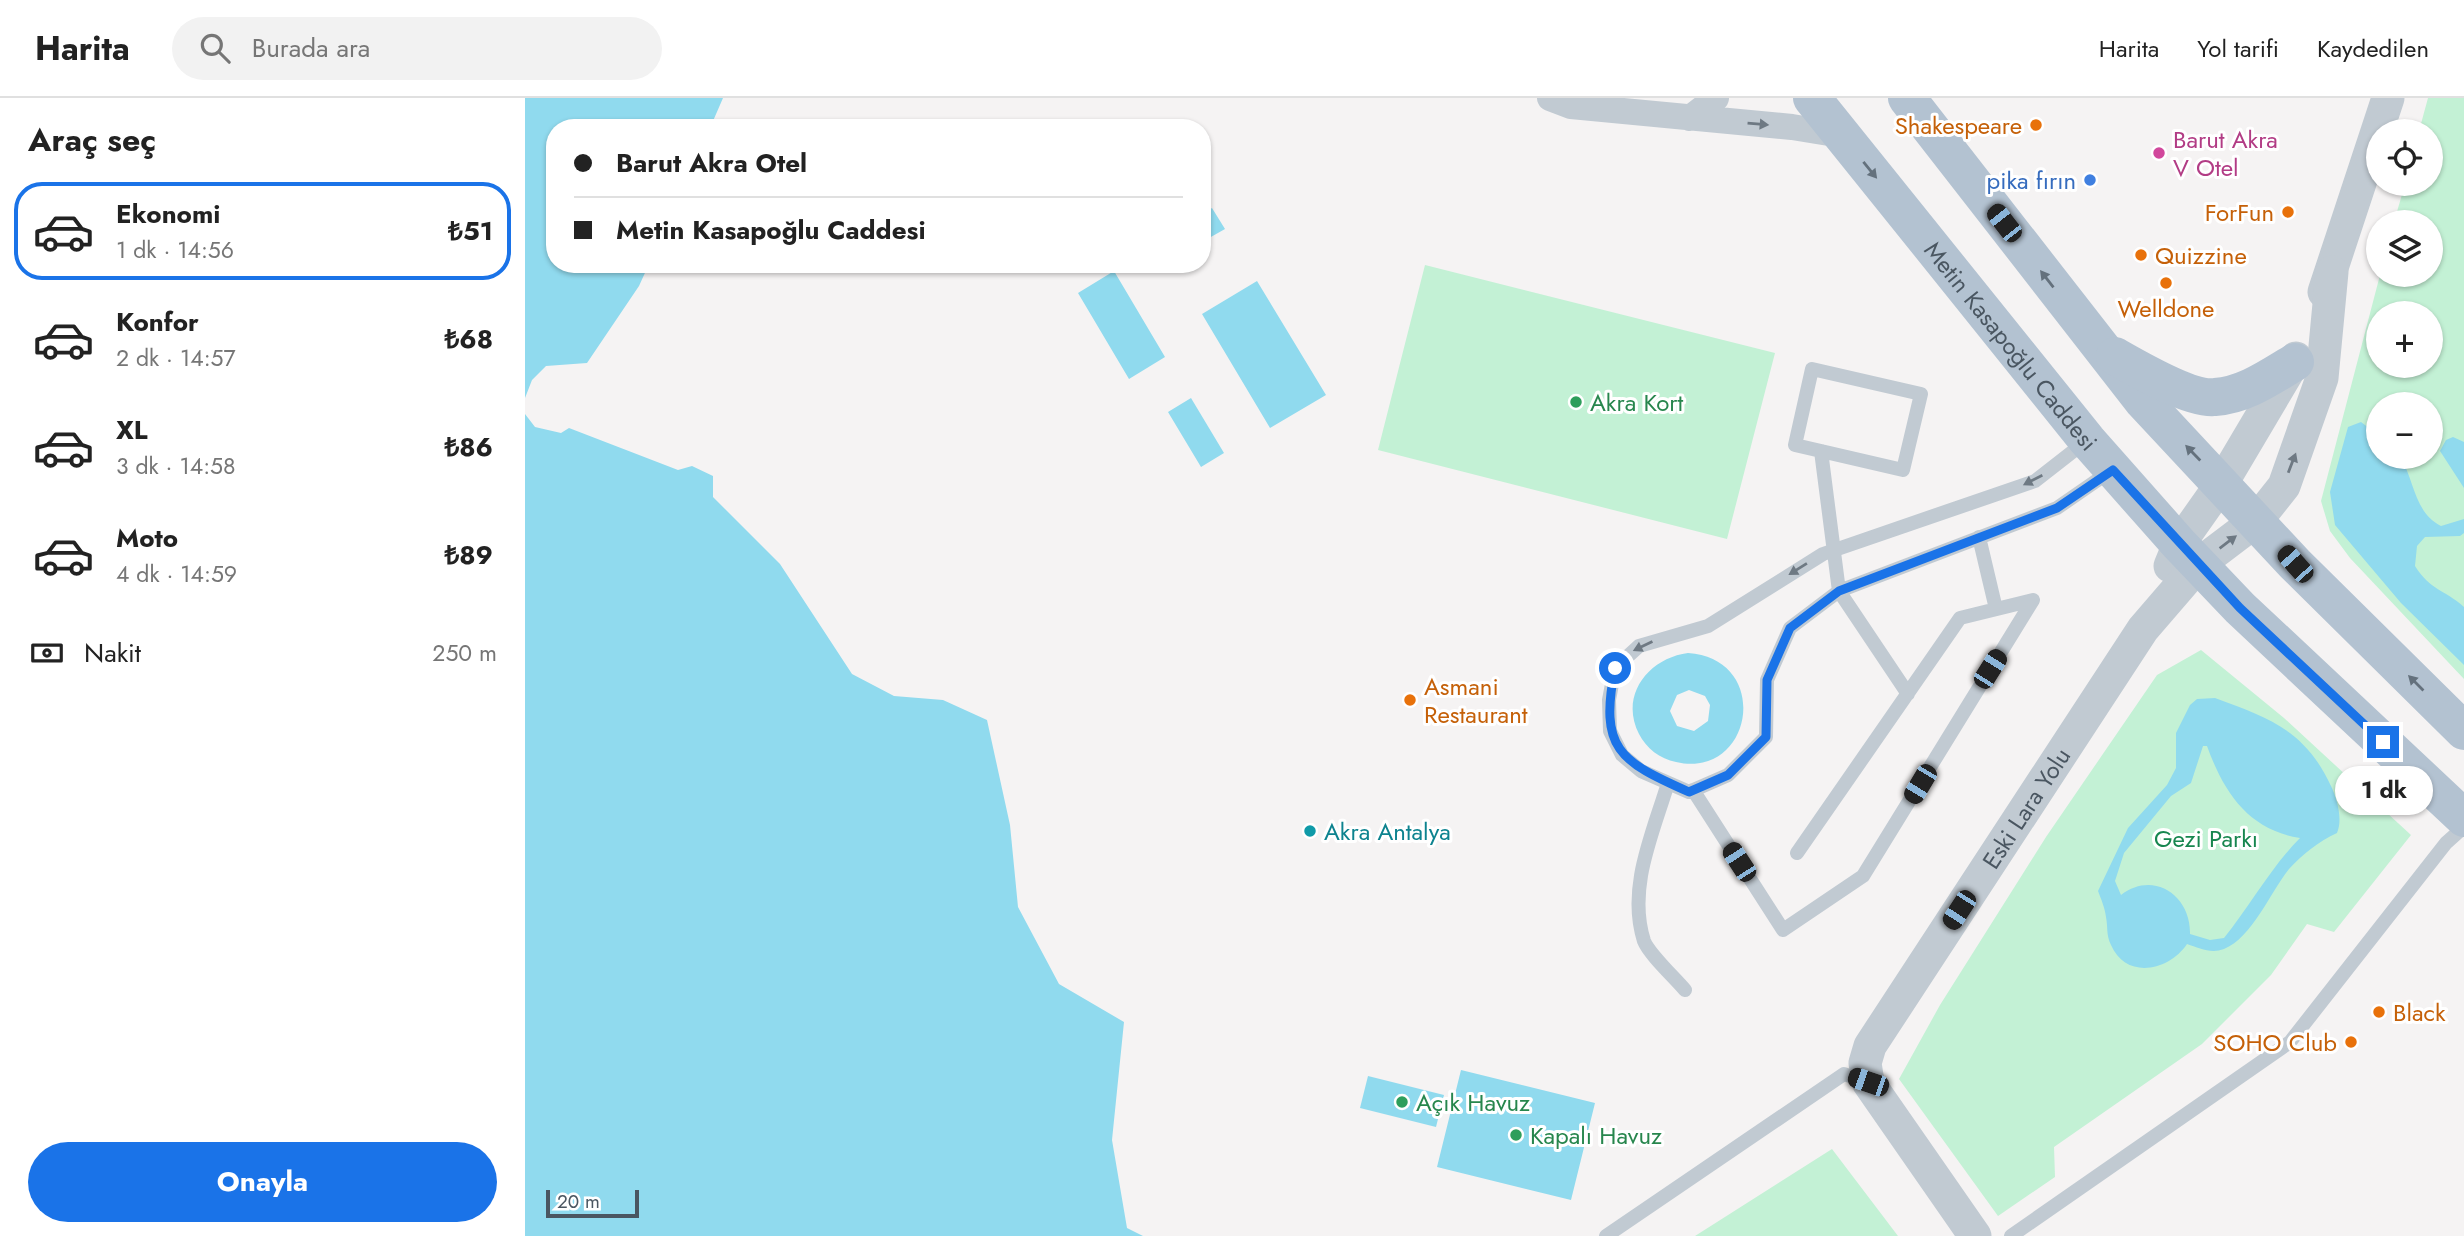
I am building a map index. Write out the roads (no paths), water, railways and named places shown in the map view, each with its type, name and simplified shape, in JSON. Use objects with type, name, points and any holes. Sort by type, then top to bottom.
[{"type":"main road","name":"Metin Kasapoğlu Caddesi","points":[[1812,98],[2087,440],[2189,554],[2240,608],[2464,818]]},
{"type":"main road","points":[[1907,98],[2143,401],[2257,520],[2295,564],[2464,731]]},
{"type":"main road","points":[[2101,347],[2154,379],[2213,398],[2248,389],[2294,362]]},
{"type":"street","points":[[1551,98],[1571,106],[1793,127],[1841,135]]},
{"type":"street","points":[[1690,118],[1716,98]]},
{"type":"street","points":[[2189,554],[2257,520],[2284,486],[2318,395],[2332,272],[2388,98]]},
{"type":"street","name":"Eski Lara Yolu","points":[[1868,1082],[1865,1063],[1870,1046],[2143,629],[2189,554],[2222,483],[2294,362],[2332,272]]},
{"type":"street","points":[[1868,1082],[1975,1236]]},
{"type":"lane","points":[[1812,369],[1921,394],[1903,470],[1821,451],[1795,445],[1812,369]]},
{"type":"lane","points":[[2087,440],[2035,481],[1823,554],[1708,626],[1639,646],[1615,668],[1609,699],[1610,731],[1622,755],[1641,771],[1689,792],[1728,775],[1766,737],[1767,680],[1790,628],[1839,591],[2057,508],[2113,470]]},
{"type":"lane","points":[[1821,451],[1836,549],[1839,591],[1907,694]]},
{"type":"lane","points":[[1979,537],[1996,609]]},
{"type":"lane","points":[[1693,790],[1783,930],[1863,876],[2033,600],[1960,618],[1797,853]]},
{"type":"lane","points":[[1668,783],[1641,869],[1639,908],[1644,943],[1685,990]]},
{"type":"lane","points":[[2011,1236],[2290,1042],[2446,843],[2464,827]]},
{"type":"lane","points":[[1606,1236],[1844,1074],[1868,1082]]},
{"type":"water","points":[[525,98],[723,98],[714,119],[546,119],[546,273],[645,273],[587,363],[546,366],[532,380],[525,398]]},
{"type":"water","points":[[1211,209],[1225,229],[1211,237]]},
{"type":"water","points":[[1111,273],[1115,273],[1165,357],[1129,379],[1078,293]]},
{"type":"water","points":[[1257,281],[1326,395],[1270,428],[1202,314]]},
{"type":"water","points":[[1191,398],[1224,453],[1201,467],[1168,412]]},
{"type":"water","points":[[525,414],[535,427],[561,433],[569,428],[678,470],[692,466],[713,476],[713,497],[780,564],[852,674],[894,696],[943,700],[987,720],[1010,825],[1018,907],[1059,984],[1124,1022],[1112,1140],[1127,1228],[1143,1236],[525,1236]]},
{"type":"water","points":[[2361,422],[2366,426],[2366,469],[2407,469],[2420,505],[2432,520],[2441,526],[2464,519],[2464,533],[2460,536],[2425,537],[2417,546],[2415,566],[2432,585],[2464,607],[2464,665],[2401,603],[2335,525],[2330,492],[2348,427]]},
{"type":"water","points":[[2453,437],[2464,442],[2464,488],[2443,456],[2446,440]]},
{"type":"water","points":[[1688,653],[1715,660],[1733,675],[1742,695],[1743,716],[1736,737],[1722,753],[1702,763],[1676,762],[1659,756],[1642,739],[1634,720],[1635,693],[1641,681],[1661,662]],"holes":[[[1689,690],[1705,696],[1710,705],[1708,721],[1694,731],[1677,726],[1670,711],[1677,695]]]},
{"type":"water","points":[[2215,698],[2252,712],[2297,739],[2321,767],[2331,786],[2339,809],[2339,827],[2337,833],[2311,849],[2289,869],[2252,925],[2234,943],[2214,951],[2187,944],[2170,960],[2148,968],[2137,967],[2118,956],[2111,945],[2105,910],[2098,891],[2128,828],[2167,785],[2176,768],[2176,733],[2190,705],[2197,699]],"holes":[[[2203,746],[2207,746],[2230,794],[2241,807],[2266,827],[2300,838],[2224,938],[2210,940],[2190,934],[2189,920],[2184,908],[2168,890],[2145,885],[2121,895],[2115,881],[2124,853],[2171,796],[2191,783]]]},
{"type":"water","name":"Kapalı Havuz","points":[[1461,1070],[1595,1103],[1571,1200],[1437,1167]]},
{"type":"water","name":"Açık Havuz","points":[[1368,1076],[1444,1095],[1436,1127],[1360,1108]]},
{"type":"place","name":"Shakespeare","points":[[2036,125]]},
{"type":"place","name":"Barut Akra V Otel","points":[[2159,153]]},
{"type":"place","name":"pika fırın","points":[[2090,180]]},
{"type":"place","name":"ForFun","points":[[2288,212]]},
{"type":"place","name":"Quizzine","points":[[2141,255]]},
{"type":"place","name":"Welldone","points":[[2166,283]]},
{"type":"place","name":"Akra Kort","points":[[1576,402]]},
{"type":"place","name":"Asmani Restaurant","points":[[1410,700]]},
{"type":"place","name":"Akra Antalya","points":[[1310,831]]},
{"type":"place","name":"Black","points":[[2379,1012]]},
{"type":"place","name":"SOHO Club","points":[[2351,1042]]},
{"type":"place","name":"Açık Havuz","points":[[1402,1102]]},
{"type":"place","name":"Kapalı Havuz","points":[[1516,1135]]},
{"type":"park label","name":"Gezi Parkı","points":[[2206,838]]}]
